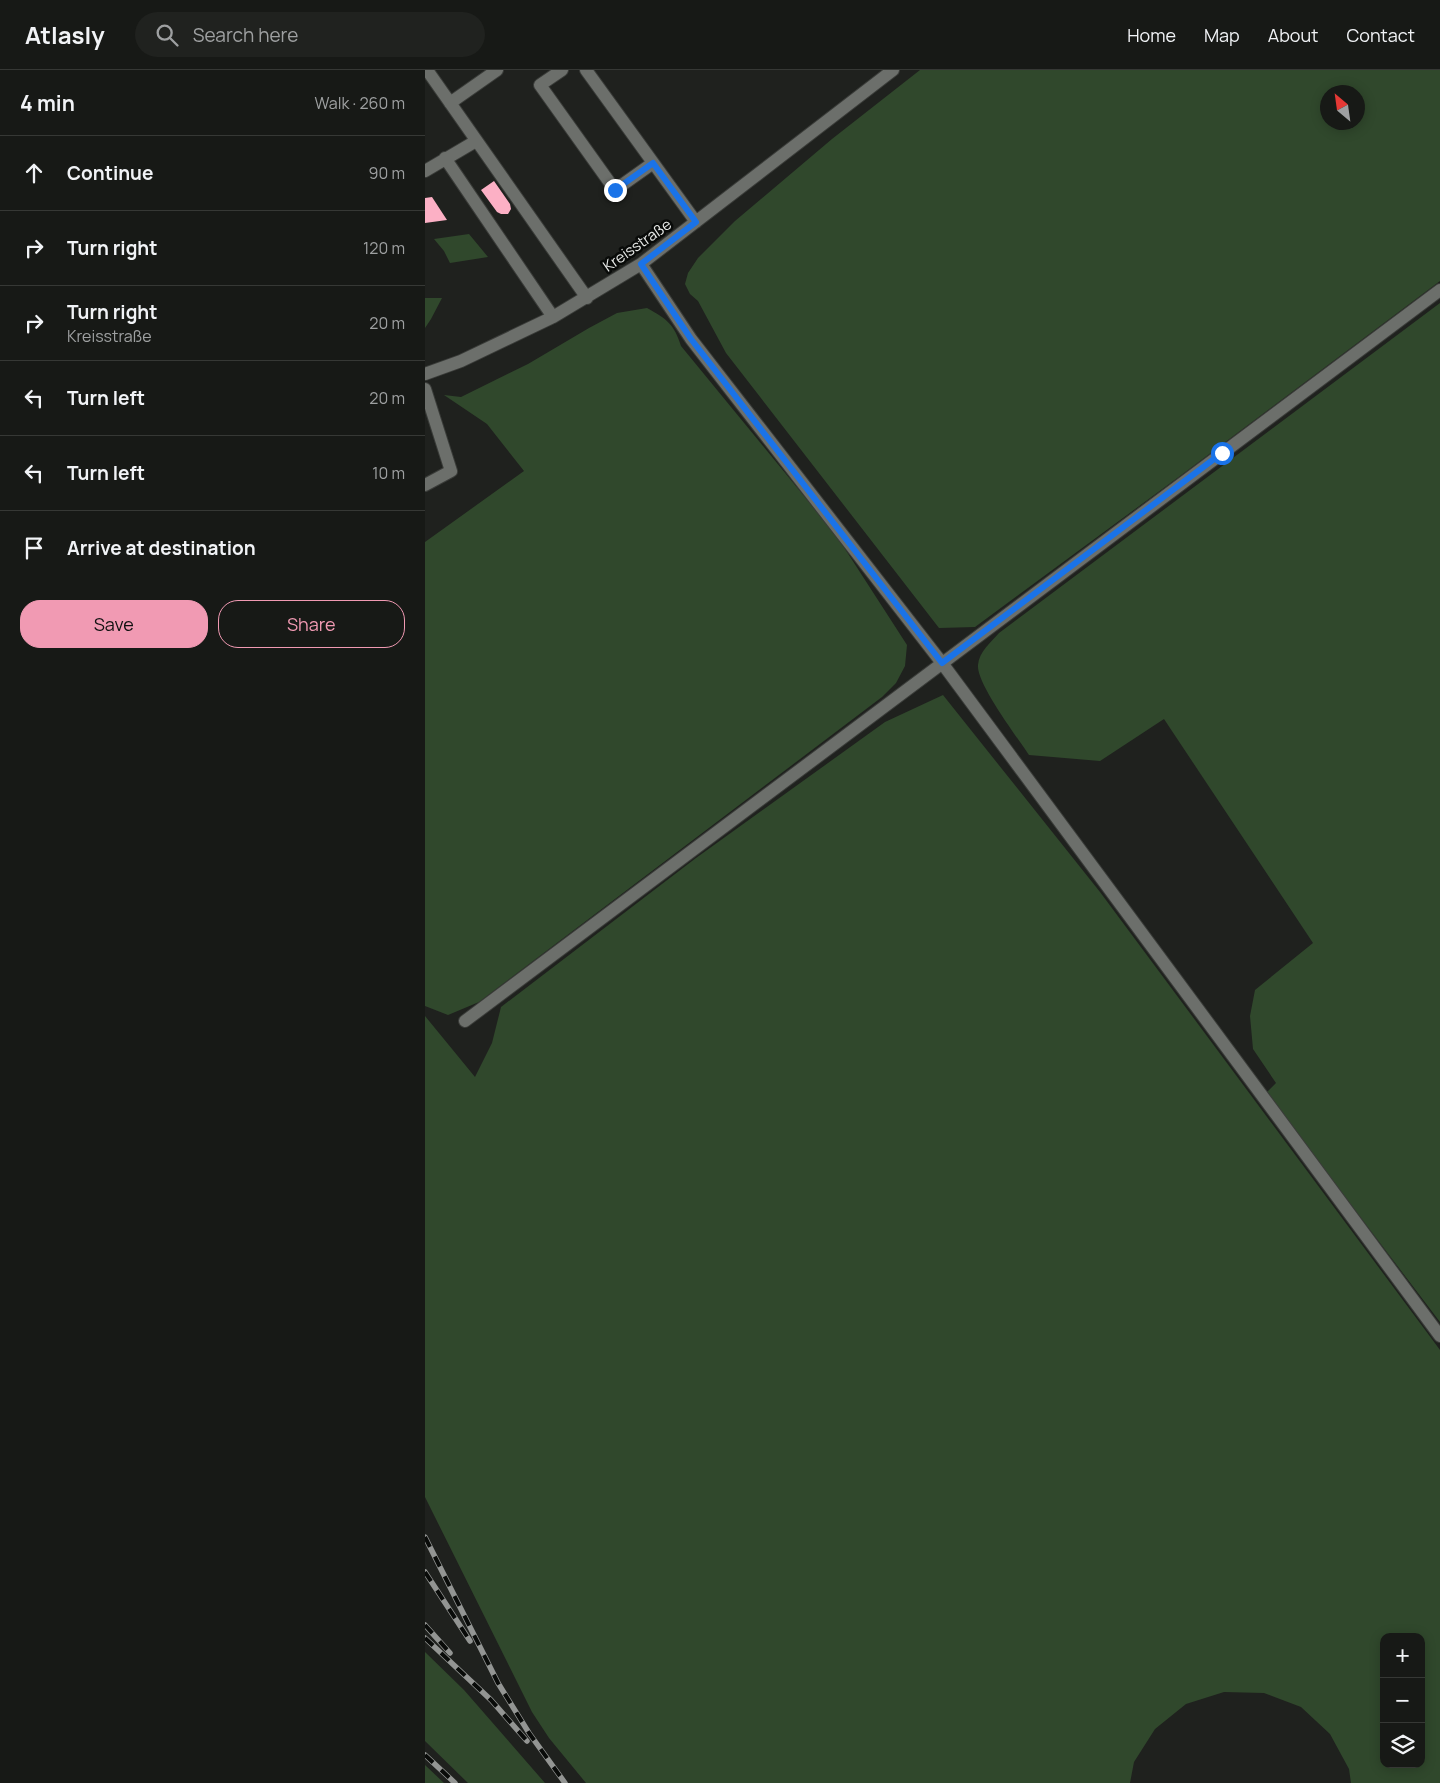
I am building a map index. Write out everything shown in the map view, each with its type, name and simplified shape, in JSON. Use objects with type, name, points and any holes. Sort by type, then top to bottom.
[{"type":"street","points":[[427,70],[587,298]]},
{"type":"street","points":[[450,103],[497,70]]},
{"type":"street","points":[[562,70],[541,86],[615,190],[653,163]]},
{"type":"street","points":[[586,70],[696,222]]},
{"type":"street","name":"Kreisstraße","points":[[425,374],[470,357],[553,317],[641,264],[893,70]]},
{"type":"street","points":[[425,170],[476,141]]},
{"type":"street","points":[[445,158],[553,317]]},
{"type":"street","points":[[641,264],[691,339],[942,663],[1440,1336]]},
{"type":"street","points":[[465,1021],[1440,290]]},
{"type":"street","points":[[425,389],[451,471],[425,485]]},
{"type":"green space","points":[[920,70],[1440,70],[1440,281],[975,627],[939,628],[726,353],[698,301],[690,294],[685,284],[688,273],[698,258],[735,221],[832,139]]},
{"type":"green space","points":[[469,234],[488,257],[450,263],[444,251],[434,239]]},
{"type":"green space","points":[[425,298],[442,298],[425,328]]},
{"type":"green space","points":[[1440,303],[1440,1322],[1266,1093],[1276,1083],[1253,1049],[1250,1016],[1255,990],[1313,943],[1164,719],[1100,761],[1029,755],[990,697],[983,684],[978,665],[983,652],[999,633]]},
{"type":"green space","points":[[647,308],[660,315],[669,323],[676,332],[681,346],[836,535],[907,645],[905,666],[896,683],[882,697],[479,1002],[448,1015],[425,1006],[425,542],[524,471],[487,424],[444,395],[461,397],[528,364],[617,313]]},
{"type":"green space","points":[[943,695],[1100,892],[1440,1350],[1440,1783],[1351,1783],[1349,1769],[1330,1734],[1301,1707],[1264,1693],[1224,1692],[1186,1704],[1155,1729],[1134,1762],[1130,1783],[586,1783],[549,1738],[532,1712],[425,1497],[425,1016],[475,1077],[492,1043],[501,1007],[696,858],[885,722]]},
{"type":"green space","points":[[425,1652],[464,1690],[545,1783],[468,1783],[425,1741]]},
{"type":"green space","points":[[425,1765],[444,1783],[425,1783]]},
{"type":"building","points":[[494,181],[510,204],[511,209],[508,214],[497,212],[481,190]]},
{"type":"building","points":[[432,197],[447,220],[425,223],[425,198]]},
{"type":"railway","points":[[425,1537],[498,1683],[529,1733],[565,1783]]},
{"type":"railway","points":[[425,1572],[470,1641]]},
{"type":"railway","points":[[425,1625],[450,1653]]},
{"type":"railway","points":[[425,1638],[491,1700],[527,1741]]},
{"type":"railway","points":[[425,1755],[455,1783]]},
{"type":"route","points":[[615,190],[653,163],[696,222],[641,264],[691,339],[942,663],[1222,453]]}]
